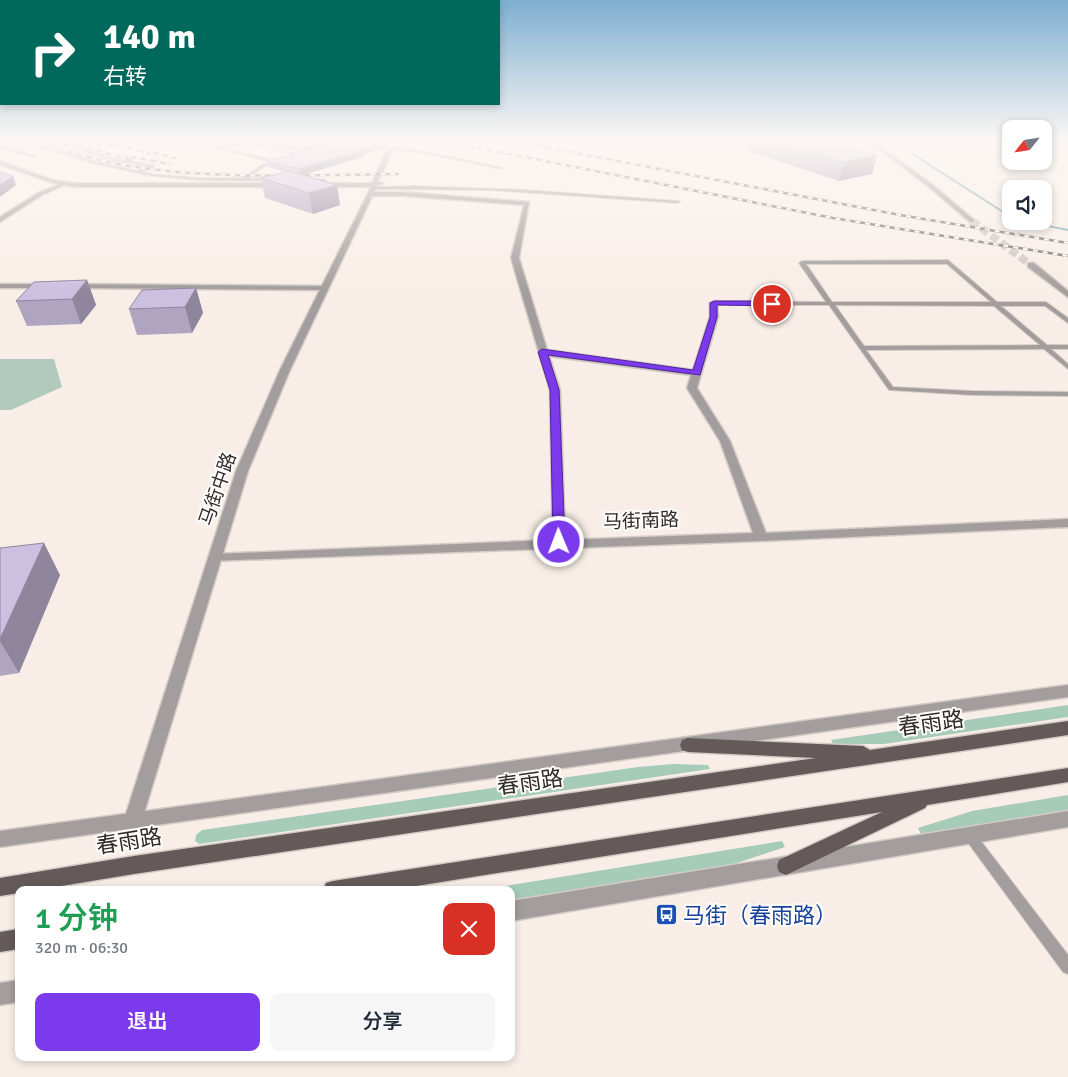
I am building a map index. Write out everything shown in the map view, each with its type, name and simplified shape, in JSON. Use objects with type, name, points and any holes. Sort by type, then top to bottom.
[{"type":"main road","name":"春雨路","points":[[0,887],[144,864],[1068,728]]},
{"type":"main road","points":[[688,745],[893,754]]},
{"type":"main road","points":[[359,886],[1068,774]]},
{"type":"main road","points":[[786,866],[933,796]]},
{"type":"main road","points":[[0,942],[15,940]]},
{"type":"street","points":[[0,220],[46,191]]},
{"type":"street","name":"马街中路","points":[[133,820],[150,759],[242,471],[285,370],[373,191]]},
{"type":"street","points":[[388,191],[526,203],[515,258],[555,390],[559,542]]},
{"type":"street","points":[[937,191],[972,221]]},
{"type":"street","points":[[1031,265],[1068,295]]},
{"type":"street","points":[[0,286],[324,288]]},
{"type":"street","points":[[714,303],[714,317],[692,388],[725,442],[761,537]]},
{"type":"street","points":[[542,352],[697,373]]},
{"type":"street","name":"马街南路","points":[[215,558],[394,548],[761,537],[974,525],[1068,524]]},
{"type":"street","points":[[0,839],[1068,691]]},
{"type":"street","points":[[515,910],[1068,819]]},
{"type":"street","points":[[0,994],[15,992]]},
{"type":"lane","points":[[538,191],[678,202]]},
{"type":"lane","points":[[1068,367],[948,262],[802,263],[891,389],[972,393],[1068,394]]},
{"type":"lane","points":[[714,303],[1046,304],[1068,322]]},
{"type":"lane","points":[[862,348],[1068,347]]},
{"type":"lane","points":[[970,836],[1068,967]]},
{"type":"green space","points":[[0,359],[54,359],[62,387],[11,410],[0,410]]},
{"type":"green space","points":[[1068,705],[1068,717],[884,744],[833,744],[831,740]]},
{"type":"green space","points":[[673,764],[708,765],[710,769],[199,844],[195,841],[196,835],[202,830],[638,767]]},
{"type":"green space","points":[[1068,795],[1068,810],[921,834],[918,828],[972,811]]},
{"type":"green space","points":[[782,841],[785,847],[728,866],[515,901],[515,886],[506,886]]},
{"type":"building","points":[[87,280],[72,299],[16,301],[34,282]]},
{"type":"building","points":[[196,288],[185,307],[129,309],[142,290]]},
{"type":"building","points":[[44,543],[0,639],[0,548]]},
{"type":"waterway","points":[[971,191],[1002,211]]},
{"type":"waterway","points":[[1052,227],[1068,230]]},
{"type":"tunnel","points":[[972,221],[1031,265]]},
{"type":"railway","points":[[698,191],[833,218],[1068,256]]},
{"type":"railway","points":[[776,191],[900,215],[1068,243]]},
{"type":"place","name":"马街（春雨路）","points":[[667,915]]},
{"type":"route","points":[[559,542],[555,390],[542,352],[697,373],[714,317],[714,303],[772,304]]}]
